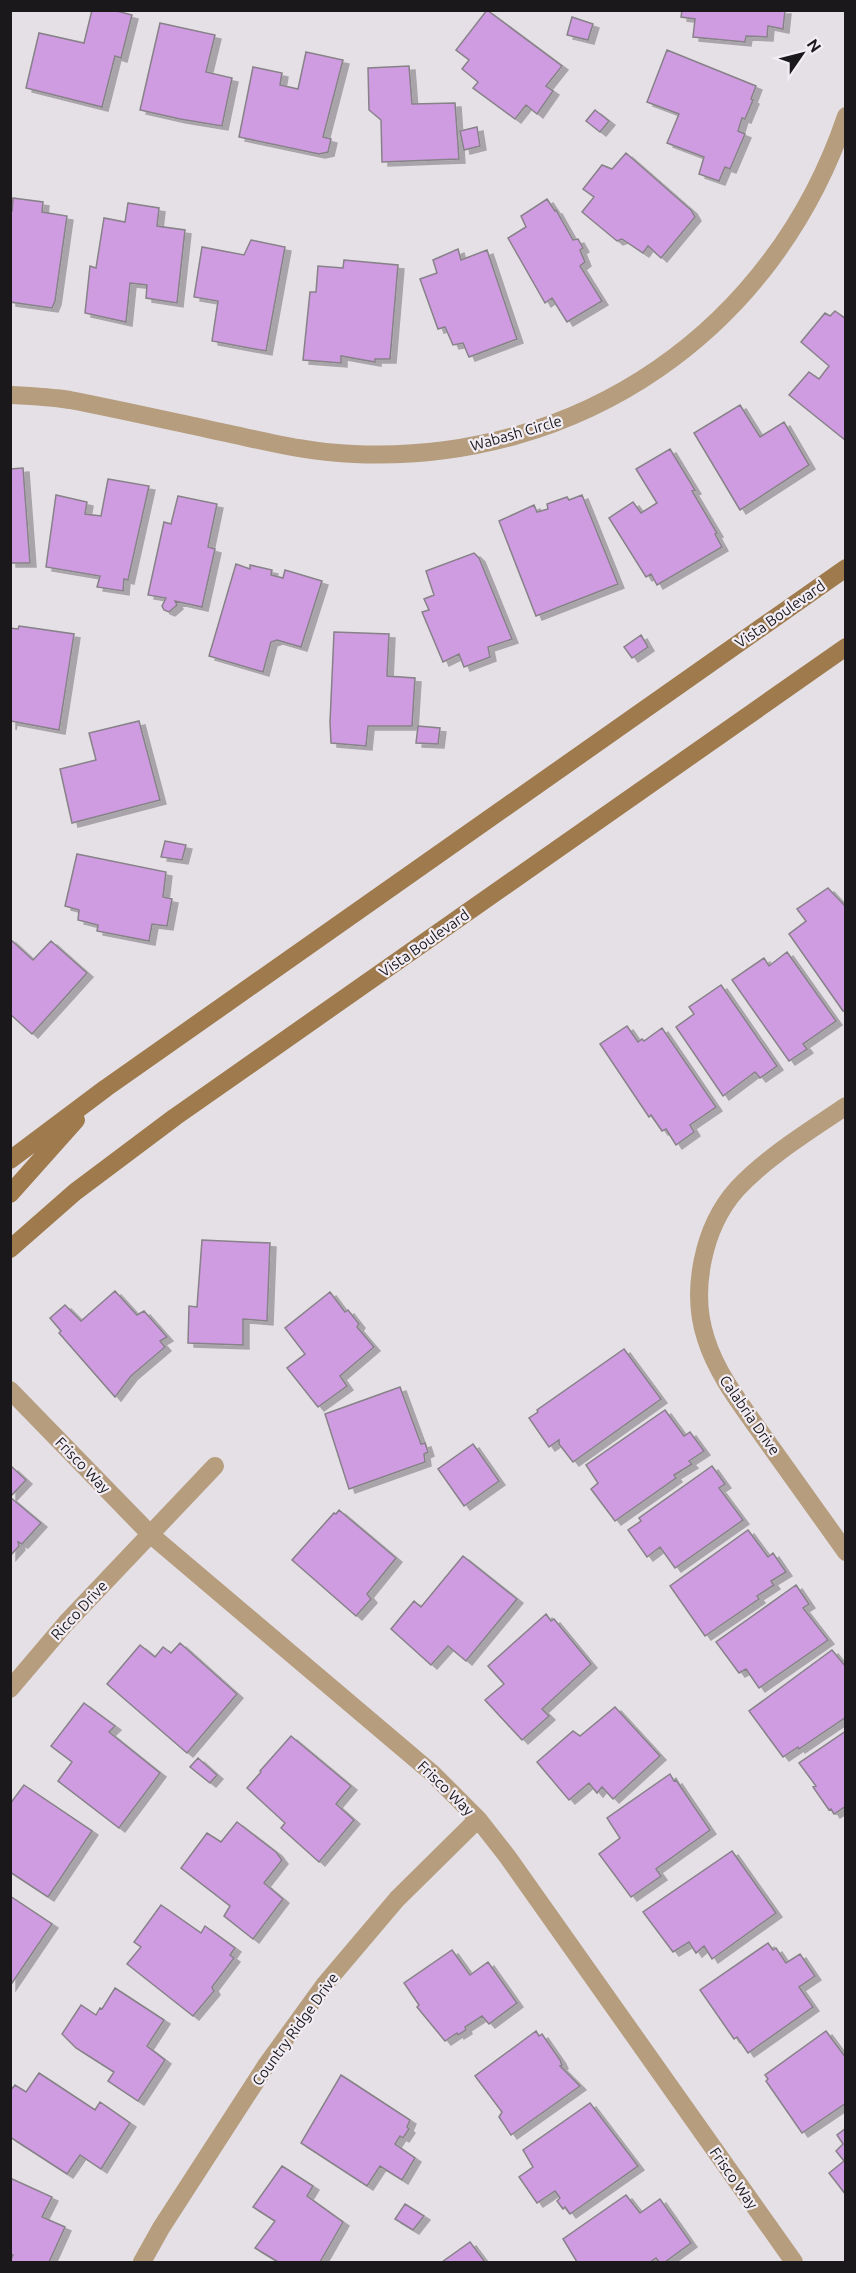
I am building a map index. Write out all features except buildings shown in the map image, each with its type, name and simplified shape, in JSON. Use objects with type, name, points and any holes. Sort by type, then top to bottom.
[{"type":"main road","name":"Vista Boulevard","points":[[10,1160],[106,1088],[846,568]]},
{"type":"main road","name":"Vista Boulevard","points":[[10,1249],[75,1192],[175,1117],[846,647]]},
{"type":"main road","points":[[10,1194],[106,1088]]},
{"type":"street","name":"Wabash Circle","points":[[10,395],[68,400],[286,446],[353,454],[422,454],[468,447],[490,443],[559,422],[616,396],[670,362],[720,318],[763,272],[802,214],[833,153],[846,116]]},
{"type":"street","name":"Calabria Drive","points":[[846,1106],[762,1165],[735,1191],[714,1224],[702,1261],[699,1302],[705,1338],[720,1374],[846,1552]]},
{"type":"street","name":"Frisco Way","points":[[10,1390],[151,1535],[432,1773],[478,1819],[507,1856],[794,2262]]},
{"type":"street","name":"Ricco Drive","points":[[10,1689],[66,1623],[215,1466]]},
{"type":"street","name":"Country Ridge Drive","points":[[142,2262],[161,2228],[267,2064],[325,1984],[397,1899],[478,1819]]}]
